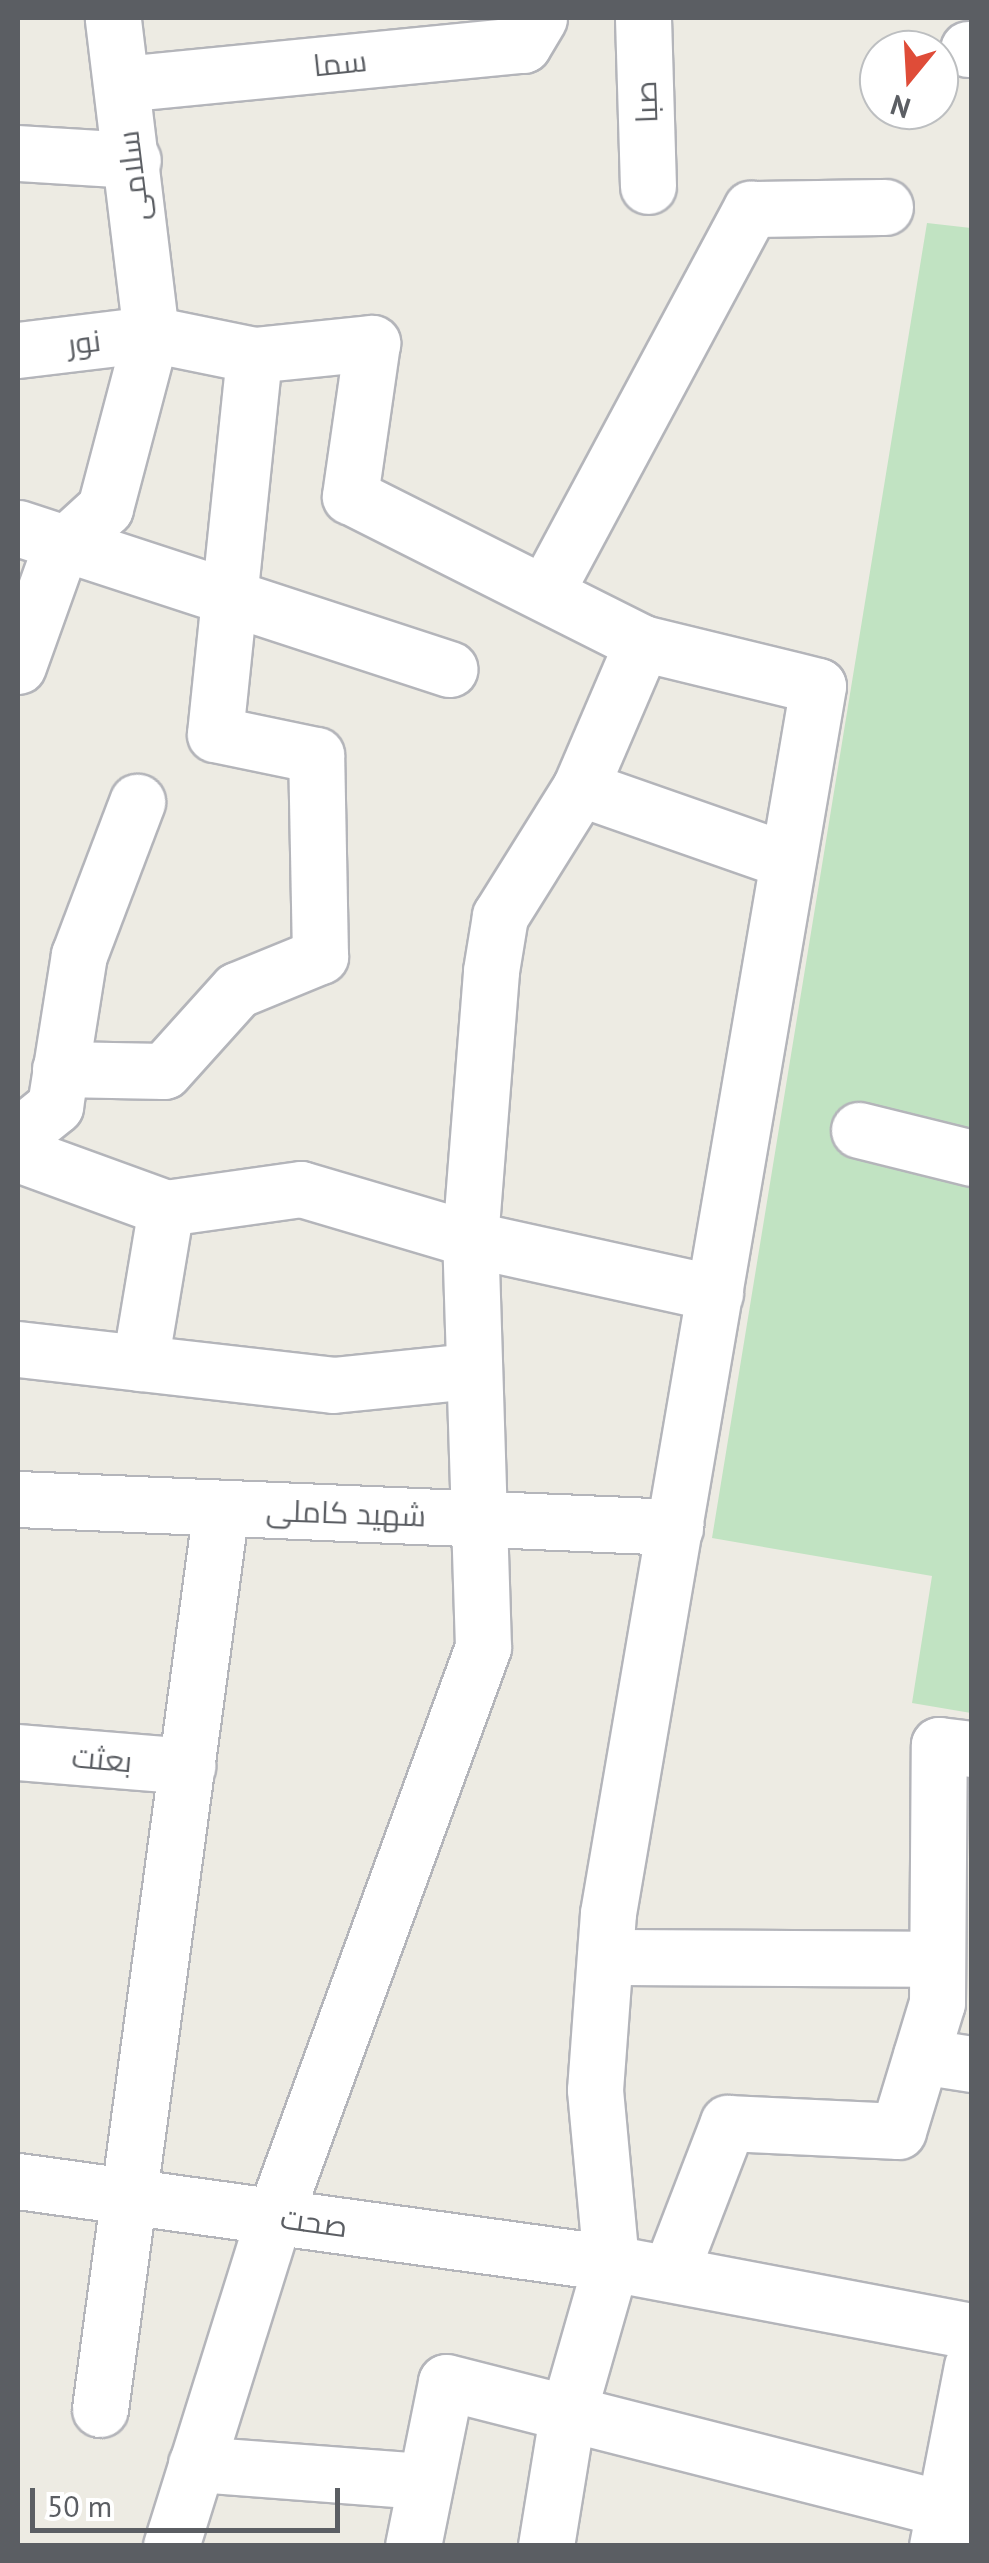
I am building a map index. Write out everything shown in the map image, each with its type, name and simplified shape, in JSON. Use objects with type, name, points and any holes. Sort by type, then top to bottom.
[{"type":"street","name":"سلامی","points":[[113,18],[151,334]]},
{"type":"street","name":"سما","points":[[122,84],[524,45],[539,18]]},
{"type":"street","name":"صبا","points":[[644,18],[648,186]]},
{"type":"street","points":[[18,153],[132,160]]},
{"type":"street","points":[[546,2546],[567,2416],[611,2263],[595,2090],[605,1956],[783,860],[818,686],[642,643],[546,591],[751,210],[885,208]]},
{"type":"street","points":[[39,538],[105,508],[151,334]]},
{"type":"street","name":"نور","points":[[18,350],[151,334],[254,355],[372,342],[350,496],[546,591]]},
{"type":"street","points":[[60,1069],[164,1071],[237,990],[320,956],[316,755],[215,734],[224,601],[254,355]]},
{"type":"street","points":[[39,538],[224,601],[450,670]]},
{"type":"street","points":[[18,666],[39,538]]},
{"type":"street","points":[[171,2546],[274,2217],[484,1647],[473,1519],[470,1239],[500,916],[580,788],[642,643]]},
{"type":"street","points":[[580,788],[783,860]]},
{"type":"street","points":[[18,1136],[55,1106],[79,955],[137,802]]},
{"type":"street","points":[[860,1130],[972,1158]]},
{"type":"street","points":[[18,1154],[166,1208],[302,1190],[470,1239],[715,1292]]},
{"type":"street","points":[[140,1363],[166,1208]]},
{"type":"street","points":[[18,1348],[333,1385],[471,1371]]},
{"type":"street","name":"شهید کاملی","points":[[18,1499],[675,1527]]},
{"type":"street","points":[[100,2409],[221,1508]]},
{"type":"street","points":[[670,2273],[728,2123],[898,2131],[946,2060],[936,2003],[939,1744],[972,1748]]},
{"type":"street","name":"بعثت","points":[[18,1752],[186,1766]]},
{"type":"street","points":[[605,1956],[936,1959]]},
{"type":"street","name":"صحت","points":[[18,2181],[611,2263],[972,2332]]},
{"type":"street","points":[[413,2546],[446,2382],[949,2524],[972,2366]]},
{"type":"street","points":[[196,2464],[424,2481]]},
{"type":"green space","points":[[927,223],[971,228],[971,1713],[912,1703],[932,1576],[712,1538]]}]
